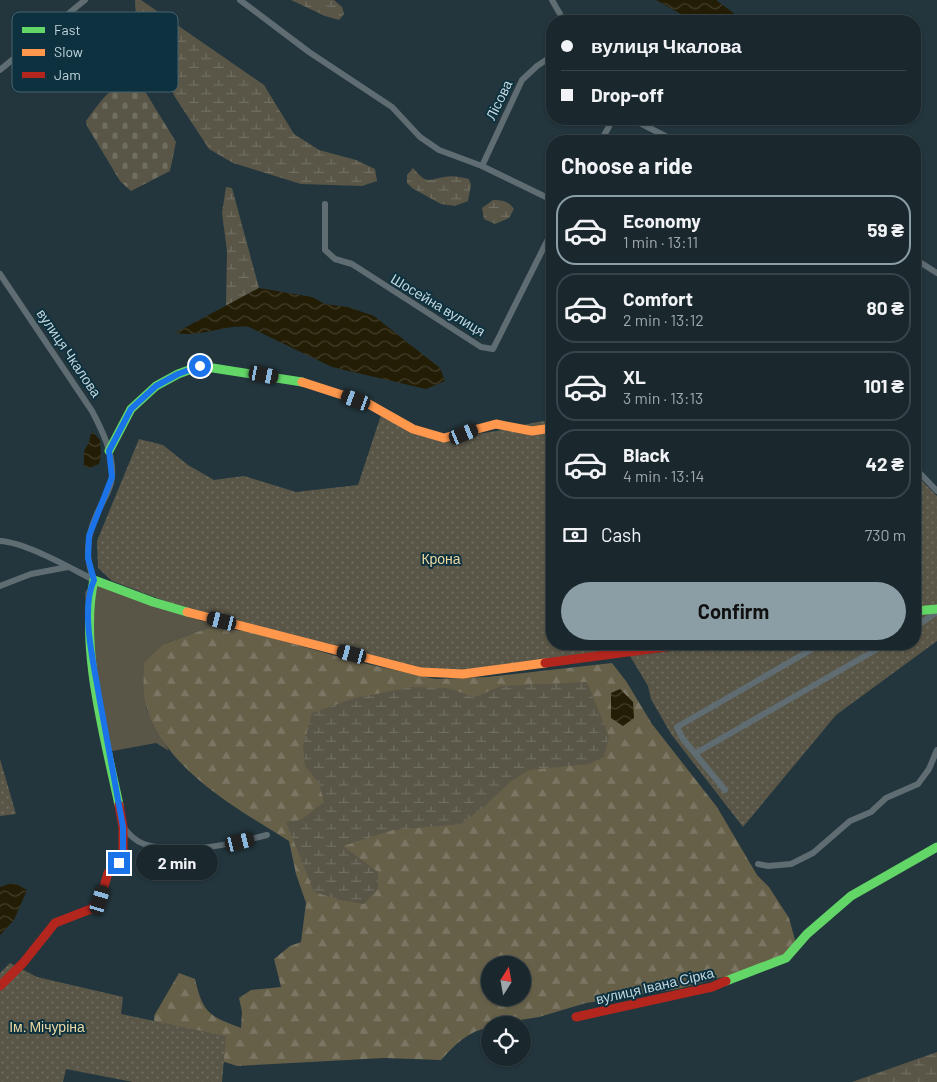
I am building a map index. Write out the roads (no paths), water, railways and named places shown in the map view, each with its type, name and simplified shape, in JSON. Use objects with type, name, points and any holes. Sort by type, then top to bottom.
[{"type":"street","points":[[70,12],[85,0]]},
{"type":"street","points":[[240,0],[309,52],[392,108],[420,137],[439,150],[482,166],[546,197]]},
{"type":"street","points":[[552,0],[561,15]]},
{"type":"street","points":[[0,70],[12,60]]},
{"type":"street","name":"Лісова","points":[[482,166],[522,80],[546,60]]},
{"type":"street","points":[[644,125],[663,135]]},
{"type":"street","name":"Шосейна вулиця","points":[[325,204],[325,250],[328,255],[352,264],[481,347],[493,350],[546,243]]},
{"type":"street","points":[[921,263],[937,273]]},
{"type":"street","name":"вулиця Чкалова","points":[[0,274],[92,411],[102,429],[109,451],[112,477],[89,536],[88,558],[94,580]]},
{"type":"street","points":[[109,451],[131,409],[156,386],[200,366],[290,379],[367,403],[413,429],[444,438],[496,424],[532,430],[546,429]]},
{"type":"street","points":[[921,474],[937,491]]},
{"type":"street","points":[[0,540],[27,548],[94,580],[153,602],[429,673],[471,673],[643,650]]},
{"type":"street","points":[[0,585],[30,574],[68,567]]},
{"type":"street","points":[[0,986],[23,963],[56,923],[91,909],[100,900],[108,873],[119,863],[123,850],[123,827],[93,663],[88,605],[89,590],[94,580]]},
{"type":"street","points":[[921,611],[937,611]]},
{"type":"street","points":[[921,623],[937,611]]},
{"type":"street","points":[[725,790],[683,739],[676,727],[811,650]]},
{"type":"street","points":[[696,754],[876,650]]},
{"type":"street","points":[[758,864],[768,866],[791,864],[813,853],[850,821],[871,812],[886,798],[918,784],[929,770],[937,750]]},
{"type":"street","points":[[123,827],[143,844],[156,847],[191,848],[225,846],[267,834]]},
{"type":"street","name":"вулиця Івана Сірка","points":[[576,1018],[712,988],[786,958],[807,934],[851,896],[937,847]]},
{"type":"water","points":[[656,0],[716,0],[736,15],[682,15]]},
{"type":"water","points":[[259,288],[312,297],[325,304],[348,307],[374,316],[440,368],[445,381],[426,389],[332,367],[249,327],[230,327],[194,334],[175,333]]},
{"type":"water","points":[[92,431],[100,440],[101,454],[99,464],[89,468],[84,466],[84,451]]},
{"type":"water","points":[[620,689],[633,702],[634,718],[623,726],[611,718],[611,693]]},
{"type":"water","points":[[16,884],[27,890],[14,920],[0,935],[0,887]]},
{"type":"park label","name":"Крона","points":[[441,559]]},
{"type":"park label","name":"Ім. Мічуріна","points":[[47,1027]]}]
